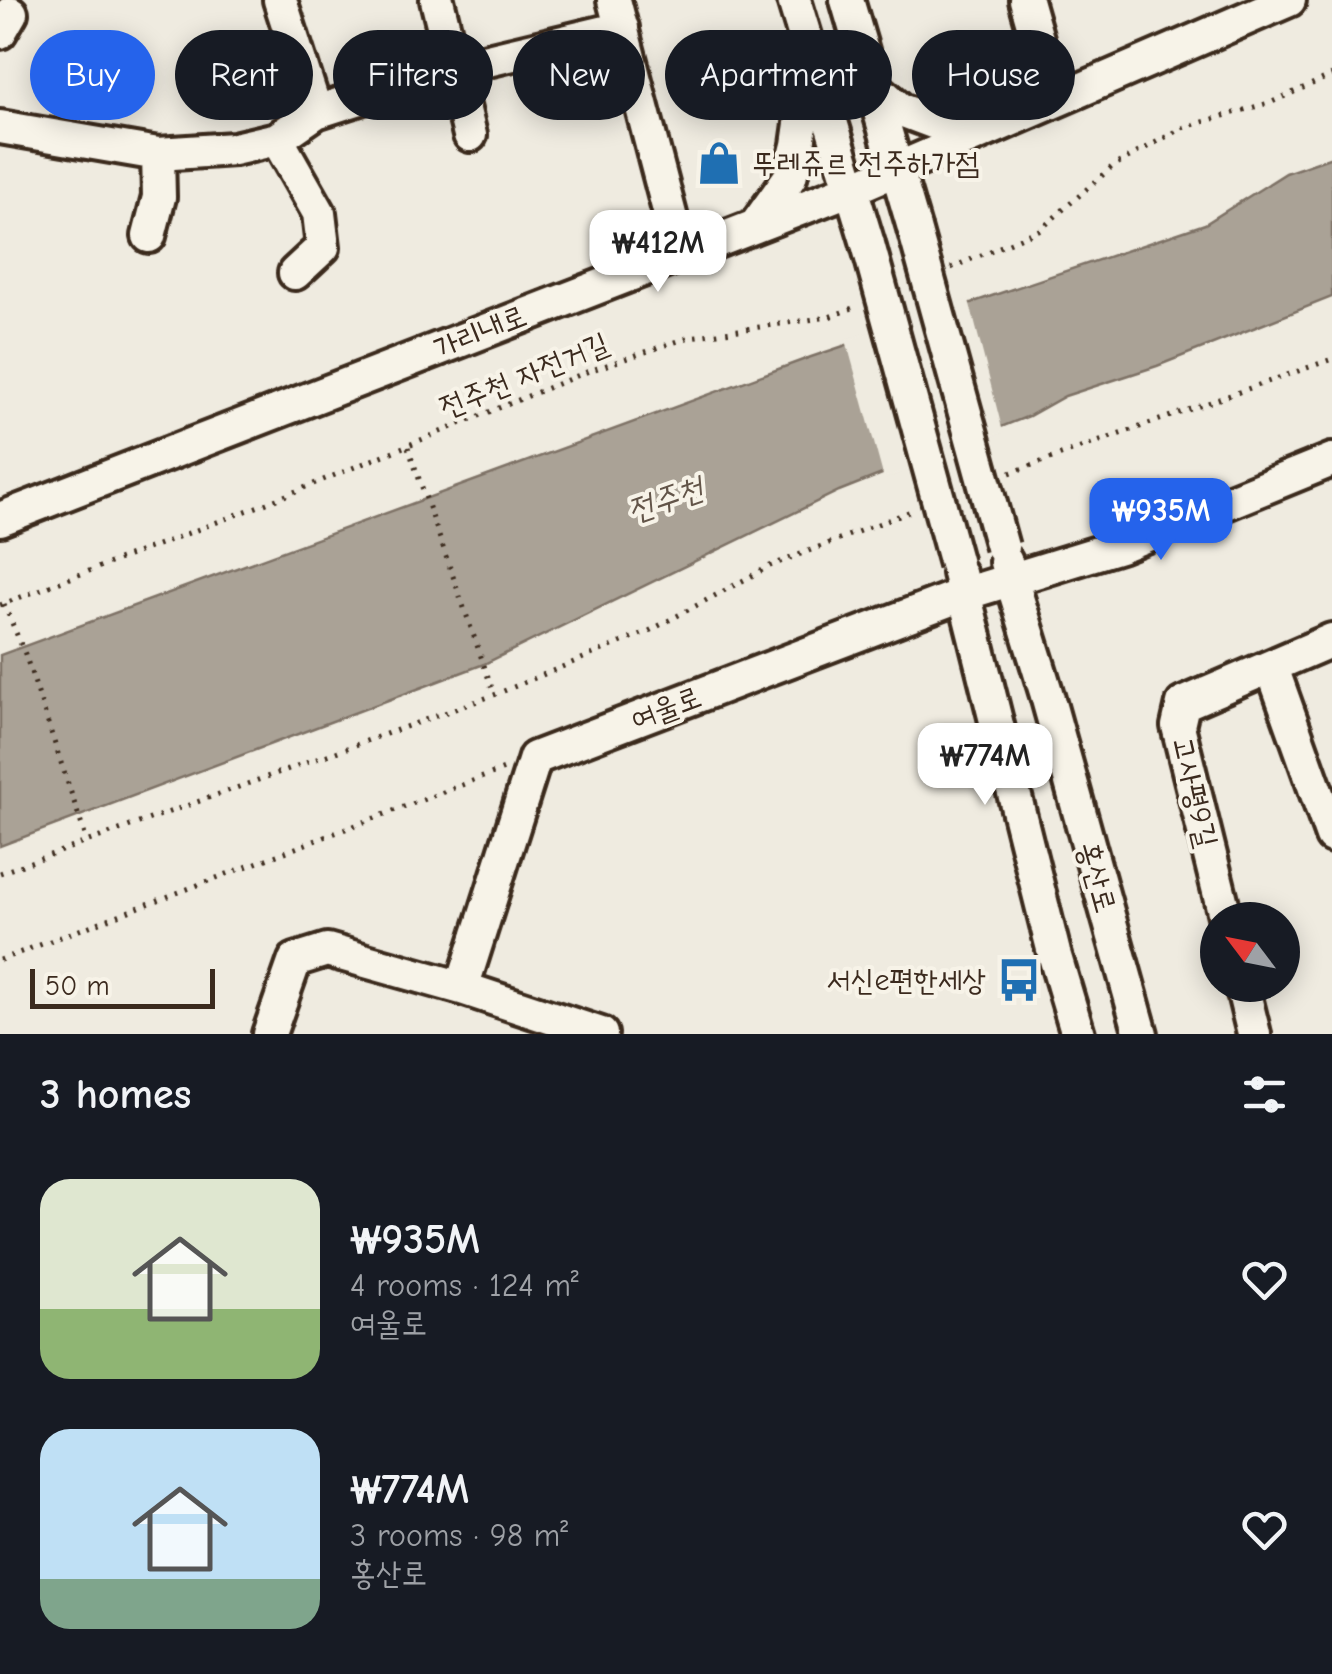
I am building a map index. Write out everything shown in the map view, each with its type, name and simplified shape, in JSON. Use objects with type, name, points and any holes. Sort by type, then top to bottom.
[{"type":"street","points":[[280,0],[316,112]]},
{"type":"street","points":[[437,0],[444,30]]},
{"type":"street","name":"홍산로","points":[[794,0],[803,30]]},
{"type":"street","name":"홍산로","points":[[847,0],[856,30]]},
{"type":"street","points":[[1026,0],[1035,30]]},
{"type":"street","name":"가리내로","points":[[1075,89],[1289,0]]},
{"type":"street","points":[[493,55],[618,14],[680,253]]},
{"type":"street","points":[[892,102],[901,110],[970,136]]},
{"type":"street","points":[[0,127],[158,154],[234,149],[277,139],[316,112],[333,107]]},
{"type":"street","points":[[466,120],[470,135]]},
{"type":"street","points":[[756,225],[790,177],[802,120]]},
{"type":"street","name":"홍산로","points":[[830,120],[960,579],[1078,1034]]},
{"type":"street","name":"홍산로","points":[[883,120],[1141,1034]]},
{"type":"street","name":"가리내로","points":[[0,520],[851,189],[1005,120]]},
{"type":"street","points":[[277,139],[320,213],[322,248],[295,272]]},
{"type":"street","points":[[150,236],[159,197],[158,154]]},
{"type":"street","name":"여울로","points":[[535,758],[960,579],[1011,581],[1120,546],[1332,460]]},
{"type":"street","name":"고사평9길","points":[[1221,902],[1178,726],[1182,704],[1332,640]]},
{"type":"street","points":[[1272,668],[1332,836]]},
{"type":"street","points":[[462,988],[535,758]]},
{"type":"street","points":[[269,1034],[295,960],[328,950],[462,988],[600,1034]]},
{"type":"street","points":[[1246,1002],[1254,1034]]},
{"type":"path","points":[[948,270],[1042,229],[1113,166],[1182,128],[1272,102],[1332,75]]},
{"type":"path","name":"전주천 자전거길","points":[[2,605],[408,447],[589,371],[690,338],[829,317],[863,304]]},
{"type":"path","points":[[1006,475],[1332,359]]},
{"type":"path","points":[[408,447],[494,695]]},
{"type":"path","points":[[0,873],[494,695],[649,631],[770,566],[916,510]]},
{"type":"path","points":[[2,605],[25,654],[87,841]]},
{"type":"path","points":[[0,960],[535,758]]},
{"type":"water","name":"전주천","points":[[1332,157],[1332,297],[1157,366],[1065,396],[1029,416],[839,491],[484,664],[0,846],[0,655],[811,357],[1205,224],[1286,173]]},
{"type":"pier","points":[[969,300],[1003,432],[884,479],[846,340]]},
{"type":"place","name":"뚜레쥬르 전주하가점","points":[[719,163]]},
{"type":"place","name":"서신e편한세상","points":[[1019,980]]}]
